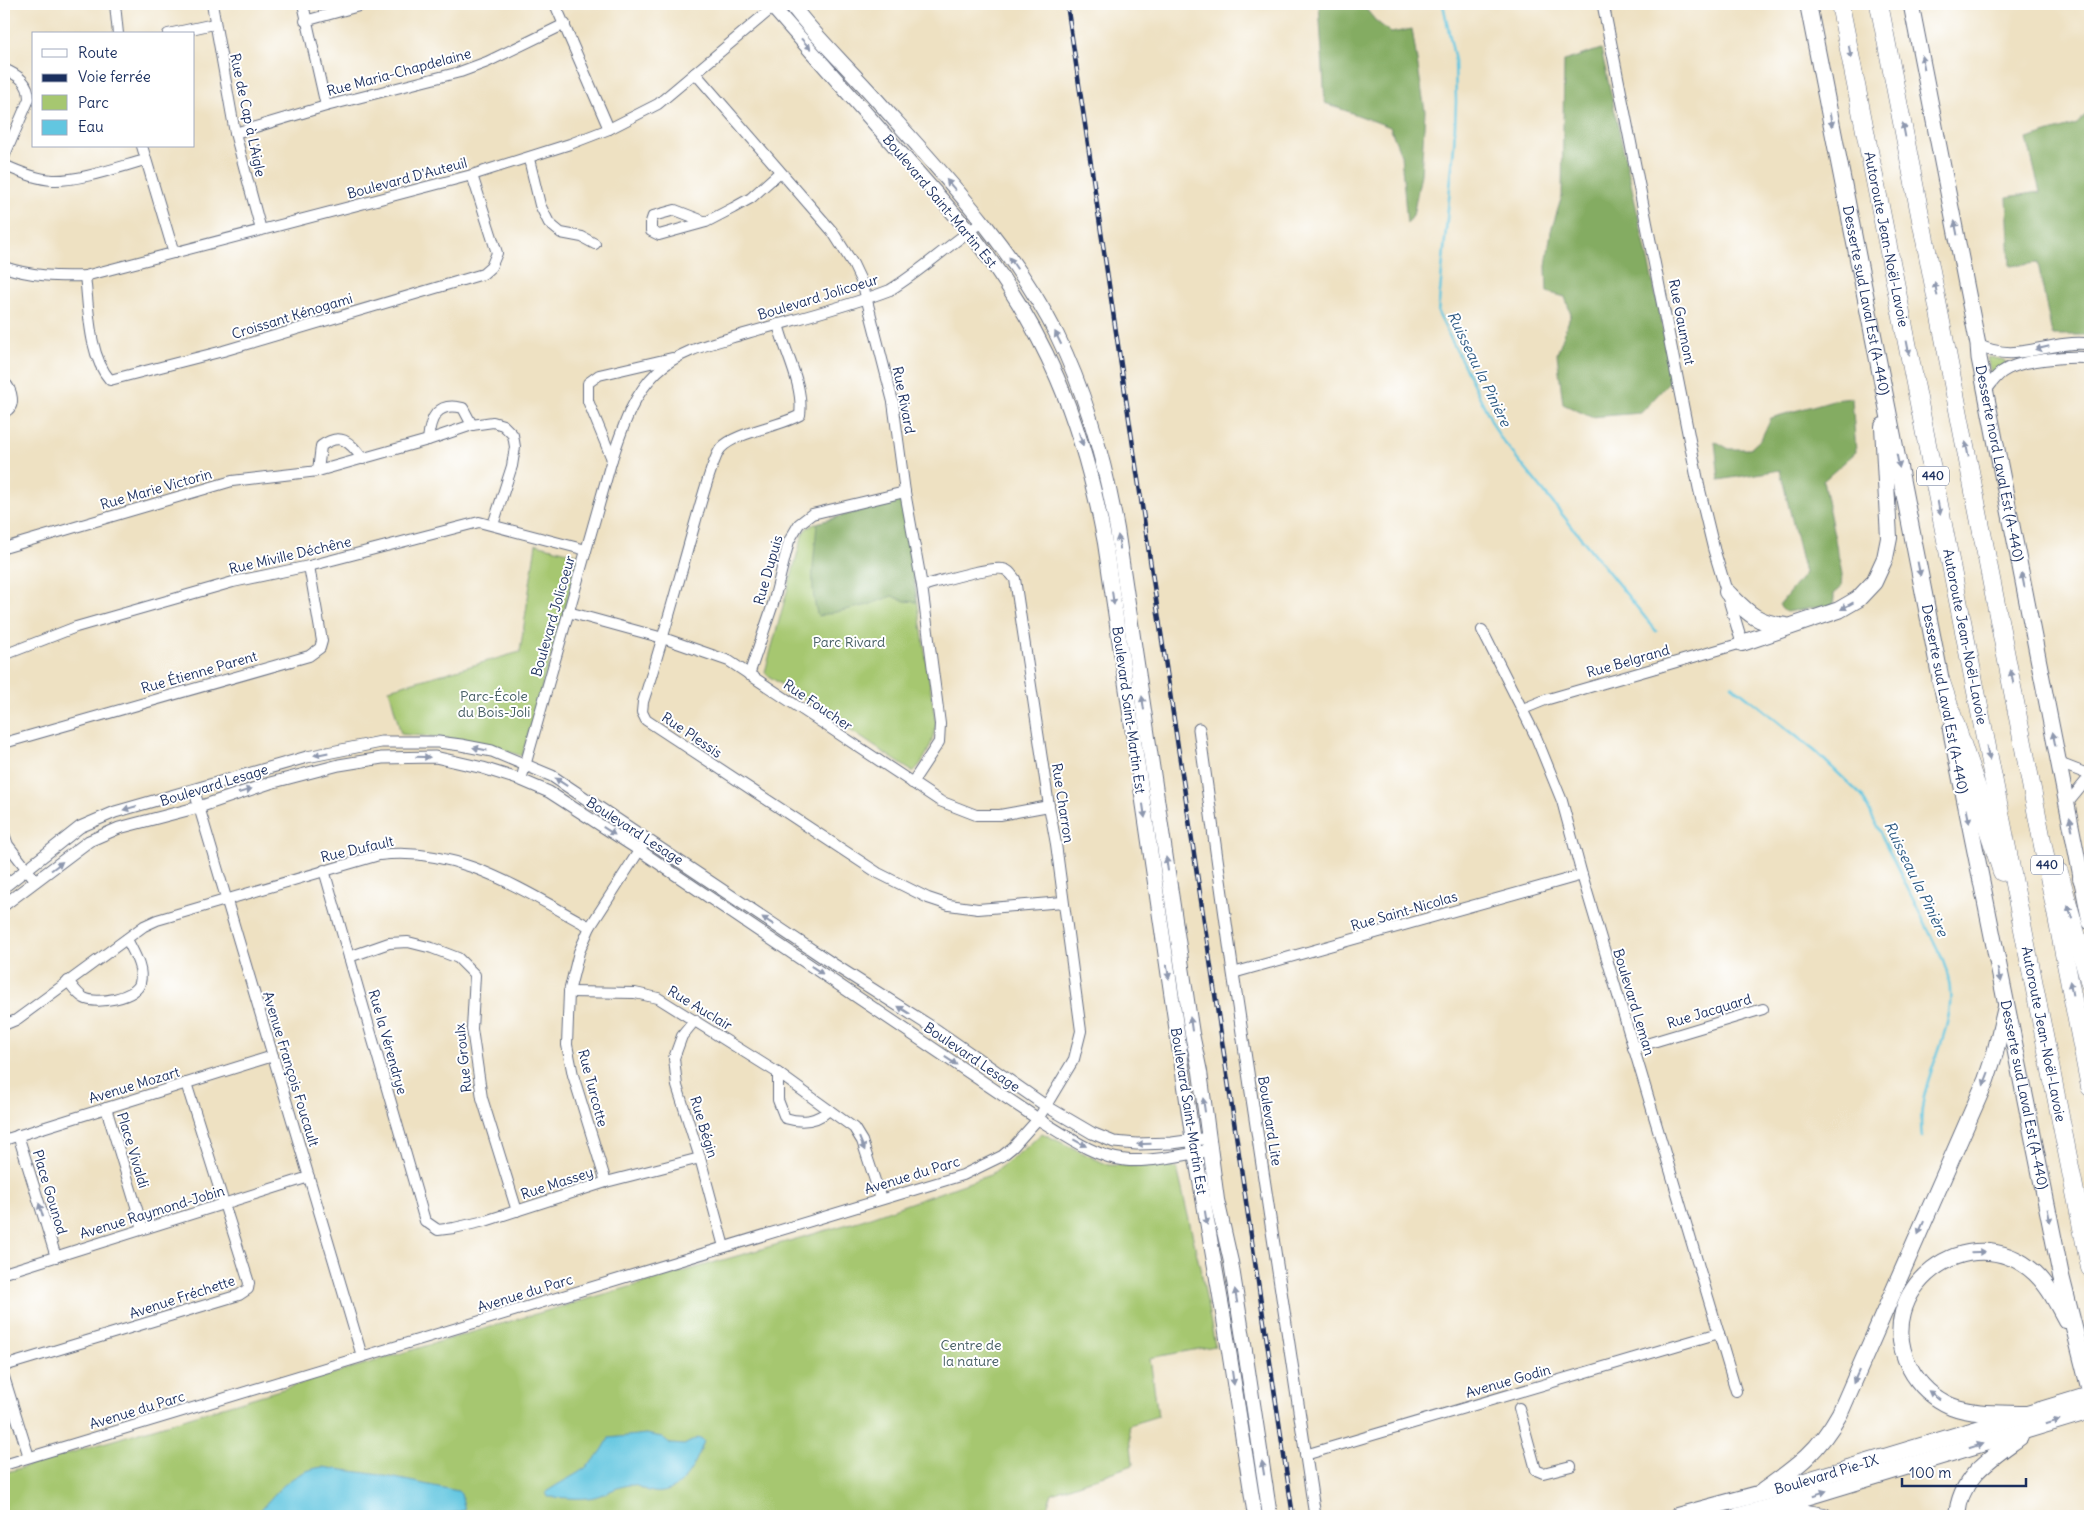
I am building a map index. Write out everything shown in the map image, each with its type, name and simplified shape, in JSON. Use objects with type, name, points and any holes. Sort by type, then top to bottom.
[{"type":"highway","name":"Desserte sud Laval Est (A-440)","points":[[1808,4],[2006,1007],[2013,1030],[2050,1220],[2090,1393]]},
{"type":"highway","name":"Autoroute Jean-Noël-Lavoie","points":[[1840,4],[2090,1268]]},
{"type":"highway","name":"440","points":[[1879,4],[2030,770],[2090,1087]]},
{"type":"highway","points":[[1742,643],[1788,626],[1826,615],[1852,603],[1869,588],[1884,564],[1889,528],[1884,476],[1882,379]]},
{"type":"highway","points":[[1727,592],[1756,619],[1769,624],[1788,626]]},
{"type":"highway","points":[[1942,682],[1978,788],[1987,826],[2027,949]]},
{"type":"highway","points":[[2030,770],[2090,984]]},
{"type":"highway","points":[[2082,878],[2090,902]]},
{"type":"highway","points":[[1763,1492],[1811,1455],[1840,1413],[1986,1080],[1995,1053],[2006,1007]]},
{"type":"highway","points":[[2028,1422],[1958,1408],[1943,1402],[1924,1388],[1908,1365],[1902,1345],[1902,1318],[1913,1289],[1930,1269],[1949,1257],[1978,1251],[2005,1255],[2024,1265],[2039,1277],[2050,1292],[2076,1338]]},
{"type":"highway","name":"Boulevard Pie-IX","points":[[1677,1516],[2079,1409],[2090,1393]]},
{"type":"highway","points":[[1956,1516],[1962,1492],[1972,1475],[2028,1422]]},
{"type":"highway","name":"Boulevard Pie-IX","points":[[1738,1516],[1774,1507],[2028,1422]]},
{"type":"highway","points":[[1774,1507],[1824,1516]]},
{"type":"main road","name":"Boulevard Saint-Martin Est","points":[[790,4],[832,52],[866,86],[983,222],[1027,283],[1059,340],[1075,374],[1108,480],[1119,537],[1217,1200],[1231,1262],[1270,1516]]},
{"type":"main road","name":"Desserte nord Laval Est (A-440)","points":[[1911,4],[2090,922]]},
{"type":"main road","name":"Boulevard Saint-Martin Est","points":[[773,5],[969,231],[1009,286],[1045,349],[1069,403],[1090,470],[1105,543],[1194,1147],[1255,1516]]},
{"type":"street","points":[[115,4],[118,32]]},
{"type":"street","name":"Rue de Cap à L'Aigle","points":[[212,4],[214,24],[235,133],[261,230]]},
{"type":"street","points":[[303,4],[326,106]]},
{"type":"street","points":[[306,21],[366,4]]},
{"type":"street","points":[[555,4],[609,129]]},
{"type":"street","name":"Rue Gaumont","points":[[1603,4],[1699,488],[1711,540],[1742,643]]},
{"type":"street","name":"Boulevard D'Auteuil","points":[[4,267],[26,274],[55,278],[85,276],[529,159],[609,129],[658,104],[773,5]]},
{"type":"street","points":[[177,32],[214,24]]},
{"type":"street","name":"Rue Maria-Chapdelaine","points":[[235,133],[326,106],[469,68],[487,62],[565,24]]},
{"type":"street","points":[[4,69],[23,80],[29,92],[29,99],[4,157]]},
{"type":"street","name":"Rue Rivard","points":[[695,73],[839,240],[853,264],[866,298],[893,402],[905,492],[922,586],[940,724],[940,742],[912,784]]},
{"type":"street","points":[[142,148],[174,253]]},
{"type":"street","points":[[529,159],[540,206],[550,223],[561,233],[582,237],[595,244]]},
{"type":"street","points":[[4,165],[20,172],[52,180],[69,179],[145,160]]},
{"type":"street","points":[[706,222],[674,210],[653,216],[650,222],[652,231],[659,235],[706,222],[751,198],[780,172]]},
{"type":"street","name":"Croissant Kénogami","points":[[85,276],[94,347],[101,370],[110,380],[223,351],[483,274],[491,267],[497,254],[472,175]]},
{"type":"street","name":"Boulevard Jolicoeur","points":[[612,459],[588,401],[588,383],[599,375],[674,358],[713,343],[866,298],[896,287],[983,222]]},
{"type":"street","name":"Rue Plessis","points":[[778,324],[802,404],[800,414],[791,420],[729,441],[719,450],[703,496],[643,702],[642,712],[646,720],[657,729],[878,873],[928,898],[949,905],[978,909],[1062,902]]},
{"type":"street","points":[[1978,345],[1991,352],[2006,354],[2061,344],[2090,344]]},
{"type":"street","points":[[1986,390],[1999,374],[2019,365],[2069,357],[2090,358]]},
{"type":"street","name":"Boulevard Jolicoeur","points":[[522,780],[612,459],[630,408],[657,372],[674,358]]},
{"type":"street","points":[[4,382],[7,384],[12,398],[11,407],[8,411],[4,412]]},
{"type":"street","points":[[428,440],[435,413],[452,405],[462,408],[472,425]]},
{"type":"street","name":"Rue Marie Victorin","points":[[4,548],[232,482],[318,471],[428,440],[472,425],[493,422],[503,425],[513,435],[515,447],[512,466],[493,525]]},
{"type":"street","points":[[318,471],[321,446],[329,440],[342,439],[346,441],[351,444],[363,459]]},
{"type":"street","name":"Rue Dupuis","points":[[749,675],[773,604],[789,541],[799,524],[812,514],[905,492]]},
{"type":"street","name":"Rue Miville Déchêne","points":[[4,655],[76,627],[233,582],[309,566],[480,522],[586,550]]},
{"type":"street","name":"Rue Étienne Parent","points":[[4,743],[309,656],[320,648],[322,641],[309,566]]},
{"type":"street","name":"Rue Charron","points":[[922,586],[960,575],[1002,568],[1009,571],[1015,579],[1056,844],[1062,902],[1081,1031],[1074,1059],[1038,1119]]},
{"type":"street","name":"Rue Foucher","points":[[568,612],[663,638],[729,661],[940,801],[976,815],[1000,815],[1049,806]]},
{"type":"street","name":"Boulevard Leman","points":[[1482,630],[1523,709],[1562,801],[1633,1048],[1736,1391]]},
{"type":"street","name":"Rue Belgrand","points":[[1523,709],[1554,697],[1742,643]]},
{"type":"street","name":"Boulevard Lite","points":[[1199,729],[1233,973],[1314,1516]]},
{"type":"street","name":"Boulevard Lesage","points":[[4,887],[80,827],[115,812],[307,757],[381,742],[438,742],[461,745],[492,752],[552,776],[833,964],[938,1031],[1046,1106],[1092,1133],[1114,1142],[1194,1147]]},
{"type":"street","name":"Boulevard Lesage","points":[[4,905],[89,841],[119,828],[199,807],[270,783],[339,765],[382,758],[435,757],[483,768],[522,780],[549,792],[639,850],[1038,1119],[1082,1145],[1111,1157],[1127,1160],[1210,1144]]},
{"type":"street","points":[[2059,763],[2090,776],[2067,804]]},
{"type":"street","name":"Avenue François Foucault","points":[[194,790],[362,1356]]},
{"type":"street","points":[[4,834],[8,845],[36,882]]},
{"type":"street","name":"Rue Turcotte","points":[[606,1182],[572,1075],[567,1045],[569,992],[579,952],[590,926],[646,840]]},
{"type":"street","name":"Rue Dufault","points":[[4,1025],[16,1020],[127,938],[158,920],[379,855],[402,852],[437,856],[489,873],[590,926]]},
{"type":"street","name":"Rue la Vérendrye","points":[[324,870],[425,1222]]},
{"type":"street","name":"Rue Saint-Nicolas","points":[[1233,973],[1582,875]]},
{"type":"street","points":[[68,981],[83,998],[96,1002],[123,996],[138,988],[140,969],[127,938]]},
{"type":"street","name":"Rue Groulx","points":[[349,956],[389,943],[408,942],[432,948],[458,958],[475,975],[472,1029],[482,1098],[517,1211]]},
{"type":"street","name":"Rue Auclair","points":[[569,992],[635,993],[658,998],[778,1073],[854,1128],[862,1141],[881,1199]]},
{"type":"street","name":"Rue Jacquard","points":[[1633,1048],[1763,1009]]},
{"type":"street","name":"Rue Bégin","points":[[695,1020],[682,1036],[674,1058],[676,1086],[700,1158],[724,1247]]},
{"type":"street","name":"Avenue Mozart","points":[[4,1140],[273,1056]]},
{"type":"street","points":[[778,1073],[778,1100],[786,1118],[800,1122],[820,1117],[829,1110]]},
{"type":"street","name":"Avenue Fréchette","points":[[4,1366],[239,1295],[248,1289],[249,1283],[186,1083]]},
{"type":"street","name":"Place Vivaldi","points":[[106,1108],[143,1229]]},
{"type":"street","name":"Avenue du Parc","points":[[4,1464],[963,1175],[996,1160],[1013,1147],[1038,1119]]},
{"type":"street","name":"Place Gounod","points":[[18,1135],[56,1257]]},
{"type":"street","name":"Rue Massey","points":[[425,1222],[438,1230],[454,1228],[517,1211],[606,1182],[700,1158]]},
{"type":"street","name":"Avenue Raymond-Jobin","points":[[4,1273],[309,1177]]},
{"type":"street","name":"Avenue Godin","points":[[1305,1455],[1718,1333]]},
{"type":"street","points":[[4,1377],[29,1457]]},
{"type":"street","points":[[1519,1408],[1536,1470],[1543,1474],[1571,1466]]},
{"type":"green space","points":[[1319,4],[1362,4],[1375,20],[1391,33],[1412,29],[1425,111],[1421,174],[1413,216],[1407,224],[1401,155],[1390,127],[1325,103]]},
{"type":"green space","points":[[1601,49],[1674,377],[1641,413],[1591,417],[1563,404],[1557,354],[1571,314],[1565,297],[1547,292],[1546,266],[1551,231],[1562,196],[1564,61]]},
{"type":"green space","points":[[2090,110],[2090,335],[2052,335],[2038,263],[2010,266],[2007,197],[2040,192],[2027,139],[2077,124]]},
{"type":"green space","points":[[1987,358],[2005,360],[2006,363],[1993,374],[1991,373]]},
{"type":"green space","points":[[1852,398],[1856,452],[1823,481],[1842,574],[1841,588],[1834,594],[1834,605],[1786,612],[1779,605],[1805,573],[1780,470],[1719,480],[1715,441],[1729,449],[1750,449],[1761,439],[1771,418],[1833,400]]},
{"type":"green space","name":"Parc Rivard","points":[[899,500],[903,504],[936,725],[928,750],[922,762],[913,772],[765,672],[803,533],[807,528],[817,523]]},
{"type":"green space","points":[[899,500],[903,504],[917,602],[905,601],[892,596],[868,605],[818,616],[813,593],[817,523]]},
{"type":"green space","name":"Parc-École du Bois-Joli","points":[[536,544],[580,555],[522,756],[476,741],[401,734],[389,689],[520,652]]},
{"type":"green space","name":"Centre de la nature","points":[[1042,1133],[1108,1165],[1177,1168],[1203,1281],[1215,1346],[1150,1358],[1158,1416],[1129,1425],[1133,1465],[1052,1493],[1044,1516],[4,1516],[4,1473],[442,1341],[862,1220],[990,1175]]},
{"type":"water","points":[[646,1434],[662,1437],[671,1444],[684,1445],[698,1438],[704,1441],[692,1468],[680,1483],[672,1489],[663,1492],[653,1492],[635,1485],[628,1485],[588,1498],[548,1497],[546,1492],[589,1465],[603,1449],[609,1438]]},
{"type":"water","points":[[322,1467],[380,1475],[458,1491],[461,1494],[465,1510],[443,1516],[255,1516],[292,1479]]},
{"type":"waterway","name":"Ruisseau la Pinière","points":[[1443,4],[1455,61],[1456,102],[1454,146],[1438,313],[1499,436],[1656,631]]},
{"type":"waterway","name":"Ruisseau la Pinière","points":[[1732,685],[1816,752],[1862,796],[1943,960],[1949,984],[1950,1007],[1946,1028],[1925,1091],[1921,1113],[1922,1137]]},
{"type":"railway","points":[[1067,4],[1293,1516]]}]
